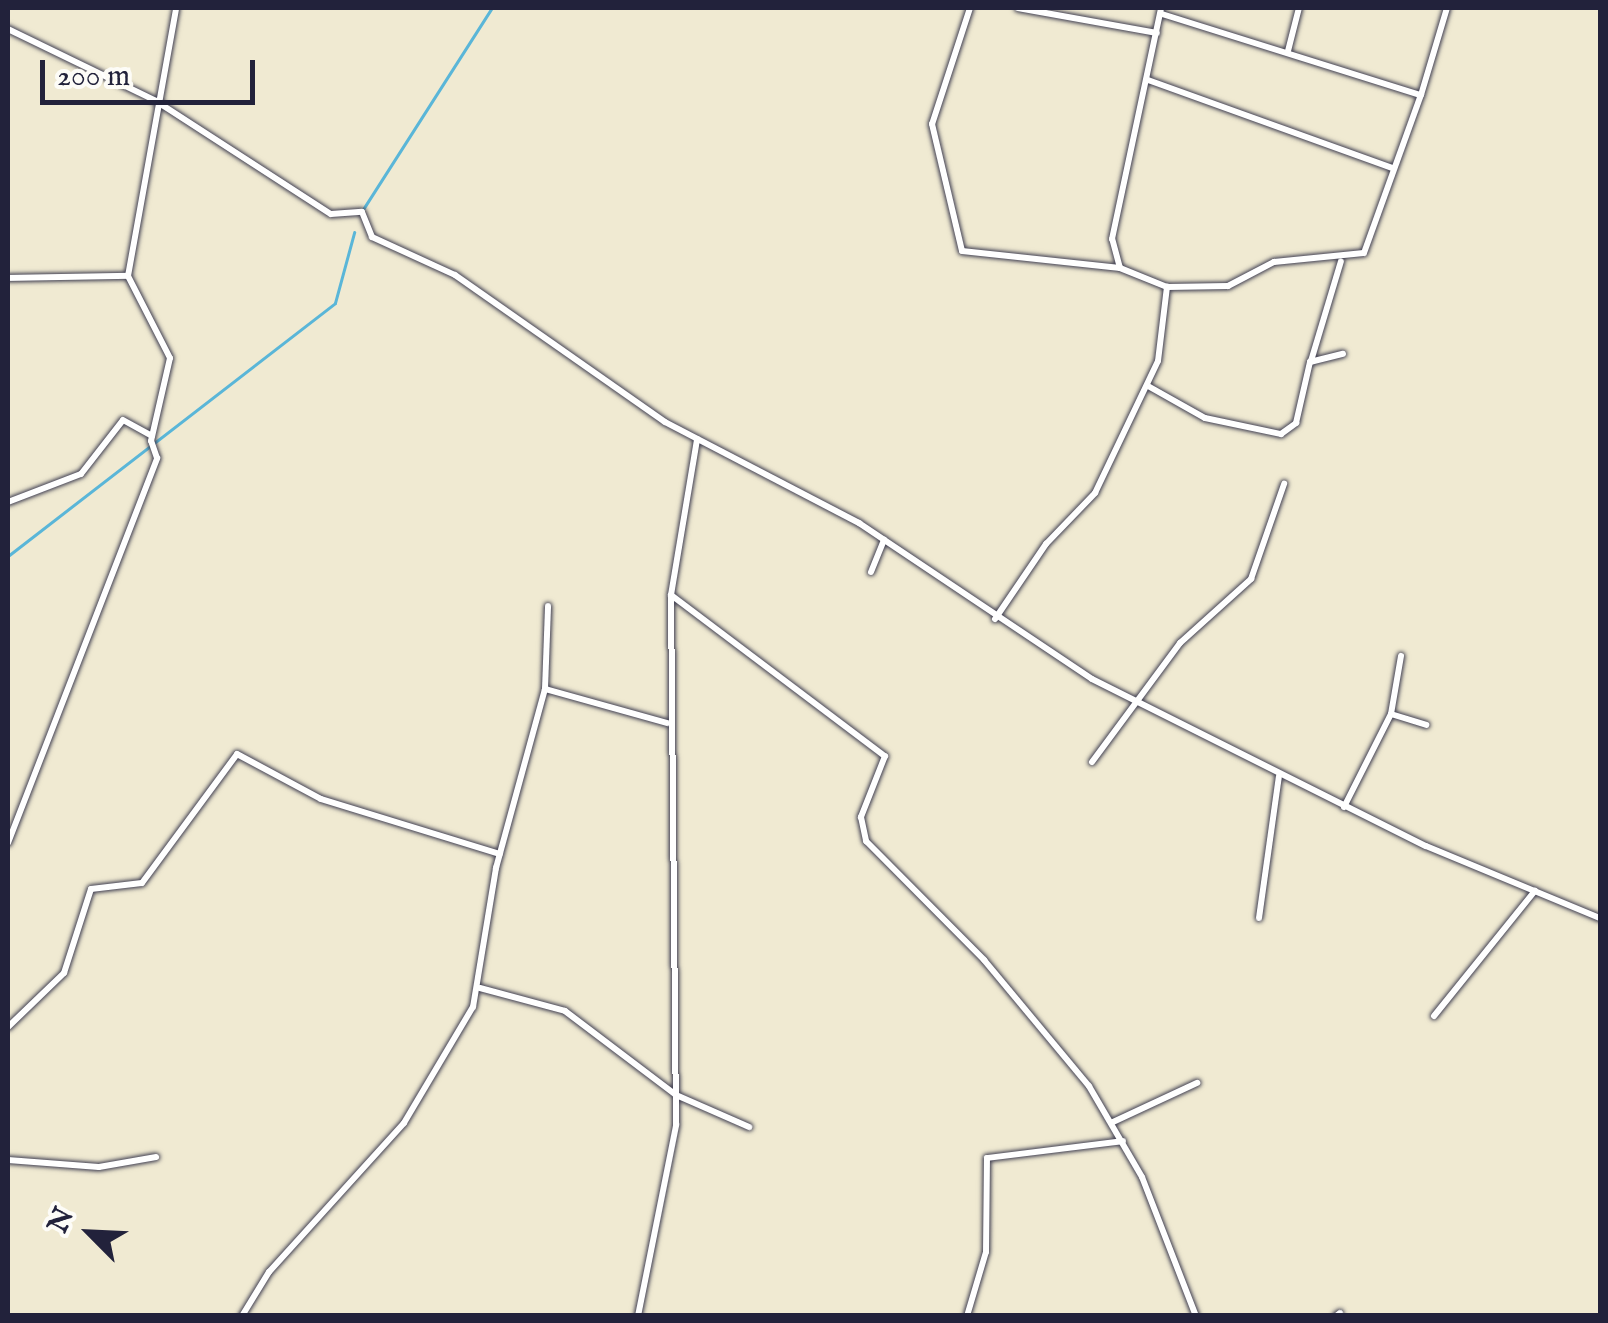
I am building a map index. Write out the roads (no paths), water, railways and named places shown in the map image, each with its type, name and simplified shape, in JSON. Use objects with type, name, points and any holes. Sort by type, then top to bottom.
[{"type":"street","points":[[8,843],[154,449],[152,436],[170,358],[128,276],[156,101],[176,8]]},
{"type":"street","points":[[970,8],[932,124],[962,251],[1120,268],[1167,287],[1228,286],[1283,260],[1341,262],[1367,250],[1448,8]]},
{"type":"street","points":[[1018,8],[1069,11],[1156,34]]},
{"type":"street","points":[[1288,50],[1299,8]]},
{"type":"street","points":[[1120,268],[1114,225],[1162,10],[1421,95]]},
{"type":"street","points":[[8,29],[156,101],[331,214],[362,212],[372,237],[455,275],[698,439],[884,539],[995,620],[1133,700],[1344,807],[1600,918]]},
{"type":"street","points":[[1148,80],[1393,168]]},
{"type":"street","points":[[1147,385],[1206,418],[1282,434],[1296,423],[1341,262]]},
{"type":"street","points":[[8,278],[128,276]]},
{"type":"street","points":[[995,620],[1046,544],[1095,493],[1147,385],[1166,330],[1167,287]]},
{"type":"street","points":[[1310,362],[1343,354]]},
{"type":"street","points":[[8,502],[81,474],[123,420],[152,436]]},
{"type":"street","points":[[638,1316],[676,1095],[667,719],[671,595],[698,439]]},
{"type":"street","points":[[1092,762],[1133,700],[1251,580],[1270,546],[1284,484]]},
{"type":"street","points":[[871,572],[884,539]]},
{"type":"street","points":[[671,595],[885,756],[861,818],[866,841],[1042,1025],[1113,1122],[1196,1316]]},
{"type":"street","points":[[242,1316],[269,1272],[404,1123],[480,988],[500,854],[545,688],[548,606]]},
{"type":"street","points":[[1344,807],[1391,714],[1401,656]]},
{"type":"street","points":[[545,688],[655,724],[667,719]]},
{"type":"street","points":[[1391,714],[1426,725]]},
{"type":"street","points":[[8,1026],[60,980],[91,889],[142,883],[237,754],[320,799],[500,854]]},
{"type":"street","points":[[1259,918],[1279,776]]},
{"type":"street","points":[[1434,1016],[1535,890]]},
{"type":"street","points":[[480,988],[565,1011],[676,1095],[749,1127]]},
{"type":"street","points":[[1113,1122],[1197,1082]]},
{"type":"street","points":[[966,1316],[986,1252],[987,1158],[1123,1140]]},
{"type":"street","points":[[8,1160],[99,1167],[156,1157]]},
{"type":"waterway","points":[[362,211],[492,8]]},
{"type":"waterway","points":[[8,556],[335,303],[354,233]]}]
